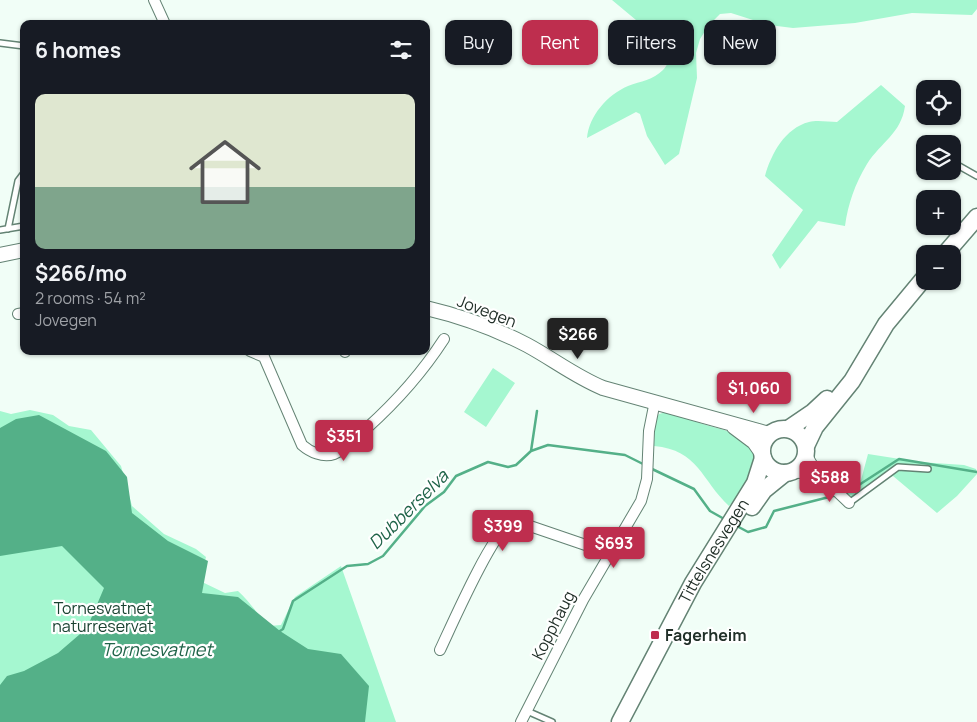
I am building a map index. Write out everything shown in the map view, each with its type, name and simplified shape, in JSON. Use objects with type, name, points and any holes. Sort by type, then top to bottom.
[{"type":"main road","points":[[953,245],[977,217]]},
{"type":"main road","points":[[863,361],[813,412],[788,429],[775,430],[769,434],[765,439],[762,455],[771,469],[788,473],[802,465],[815,427],[852,380],[886,324],[916,288]]},
{"type":"main road","points":[[788,429],[799,435],[806,449]]},
{"type":"main road","name":"Tittelsnesvegen","points":[[620,722],[671,622],[752,498],[762,455]]},
{"type":"main road","name":"Tittelsnesvegen","points":[[752,498],[788,473]]},
{"type":"main road","name":"Tittelsnesvegen","points":[[632,722],[722,544]]},
{"type":"street","points":[[154,0],[163,20]]},
{"type":"street","points":[[0,256],[20,251]]},
{"type":"street","name":"Jovegen","points":[[430,309],[503,334],[587,382],[603,388],[769,434]]},
{"type":"street","points":[[268,355],[302,445],[311,453],[333,455],[349,445],[402,396],[424,369],[444,339]]},
{"type":"street","name":"Kopphaug","points":[[521,722],[565,633],[609,553],[641,501],[646,487],[649,431],[655,401]]},
{"type":"street","name":"Jovegen","points":[[730,423],[754,442],[762,455]]},
{"type":"street","points":[[806,449],[811,463],[829,485],[849,504]]},
{"type":"street","points":[[788,473],[802,472],[829,485]]},
{"type":"street","points":[[440,650],[492,546],[507,526],[516,523],[527,525],[609,553]]},
{"type":"lane","points":[[0,43],[20,46]]},
{"type":"lane","points":[[961,167],[977,176]]},
{"type":"lane","points":[[8,229],[20,178]]},
{"type":"lane","points":[[0,230],[20,227]]},
{"type":"lane","points":[[849,504],[898,467],[928,469]]},
{"type":"lane","points":[[526,711],[552,722]]},
{"type":"green space","points":[[612,0],[977,0],[977,9],[972,15],[912,13],[855,23],[793,28],[776,26],[776,20],[753,20],[731,13],[720,14],[714,20],[704,20],[704,33],[696,53],[697,78],[679,154],[665,165],[647,136],[640,114],[636,112],[587,138],[588,130],[595,114],[606,101],[620,90],[651,78],[663,70],[666,65],[694,65],[694,20],[636,20]]},
{"type":"green space","points":[[881,85],[905,106],[903,116],[895,131],[872,156],[859,179],[848,210],[845,226],[818,221],[780,269],[772,255],[803,210],[765,176],[775,151],[786,136],[800,125],[812,121],[837,122]]},
{"type":"green space","points":[[493,368],[515,383],[486,427],[464,412]]},
{"type":"green space","name":"Tornesvatnet","points":[[30,410],[53,415],[69,426],[91,430],[121,466],[132,506],[164,534],[196,549],[206,557],[200,581],[225,593],[238,591],[269,626],[281,625],[295,597],[341,566],[396,722],[0,722],[0,411],[11,414]]},
{"type":"green space","points":[[666,412],[728,431],[743,440],[750,447],[756,457],[748,484],[729,506],[690,460],[681,453],[654,446],[655,420],[659,414]]},
{"type":"green space","points":[[868,454],[919,462],[964,465],[976,469],[977,474],[957,496],[937,513],[893,476],[881,481],[856,501],[845,491],[861,480]]},
{"type":"water","name":"Tornesvatnet","points":[[39,415],[106,451],[127,477],[132,513],[168,541],[208,561],[202,593],[238,597],[280,631],[308,649],[341,654],[369,686],[365,722],[0,722],[0,685],[7,676],[24,671],[58,653],[87,628],[104,588],[62,546],[0,556],[0,428],[16,419]]},
{"type":"waterway","points":[[531,451],[537,411]]},
{"type":"waterway","name":"Dubberselva","points":[[280,631],[283,629],[293,601],[347,566],[368,564],[383,556],[425,506],[444,492],[456,476],[488,462],[508,467],[516,465],[531,451],[548,445],[625,455],[645,465]]},
{"type":"waterway","name":"Dubberselva","points":[[845,494],[899,459],[977,472]]},
{"type":"waterway","name":"Dubberselva","points":[[650,468],[694,489],[710,511],[726,520]]},
{"type":"waterway","name":"Dubberselva","points":[[735,525],[748,532],[766,527],[774,511],[837,495]]},
{"type":"place","name":"Fagerheim","points":[[655,635]]},
{"type":"park label","name":"Tornesvatnet naturreservat","points":[[103,617]]}]
